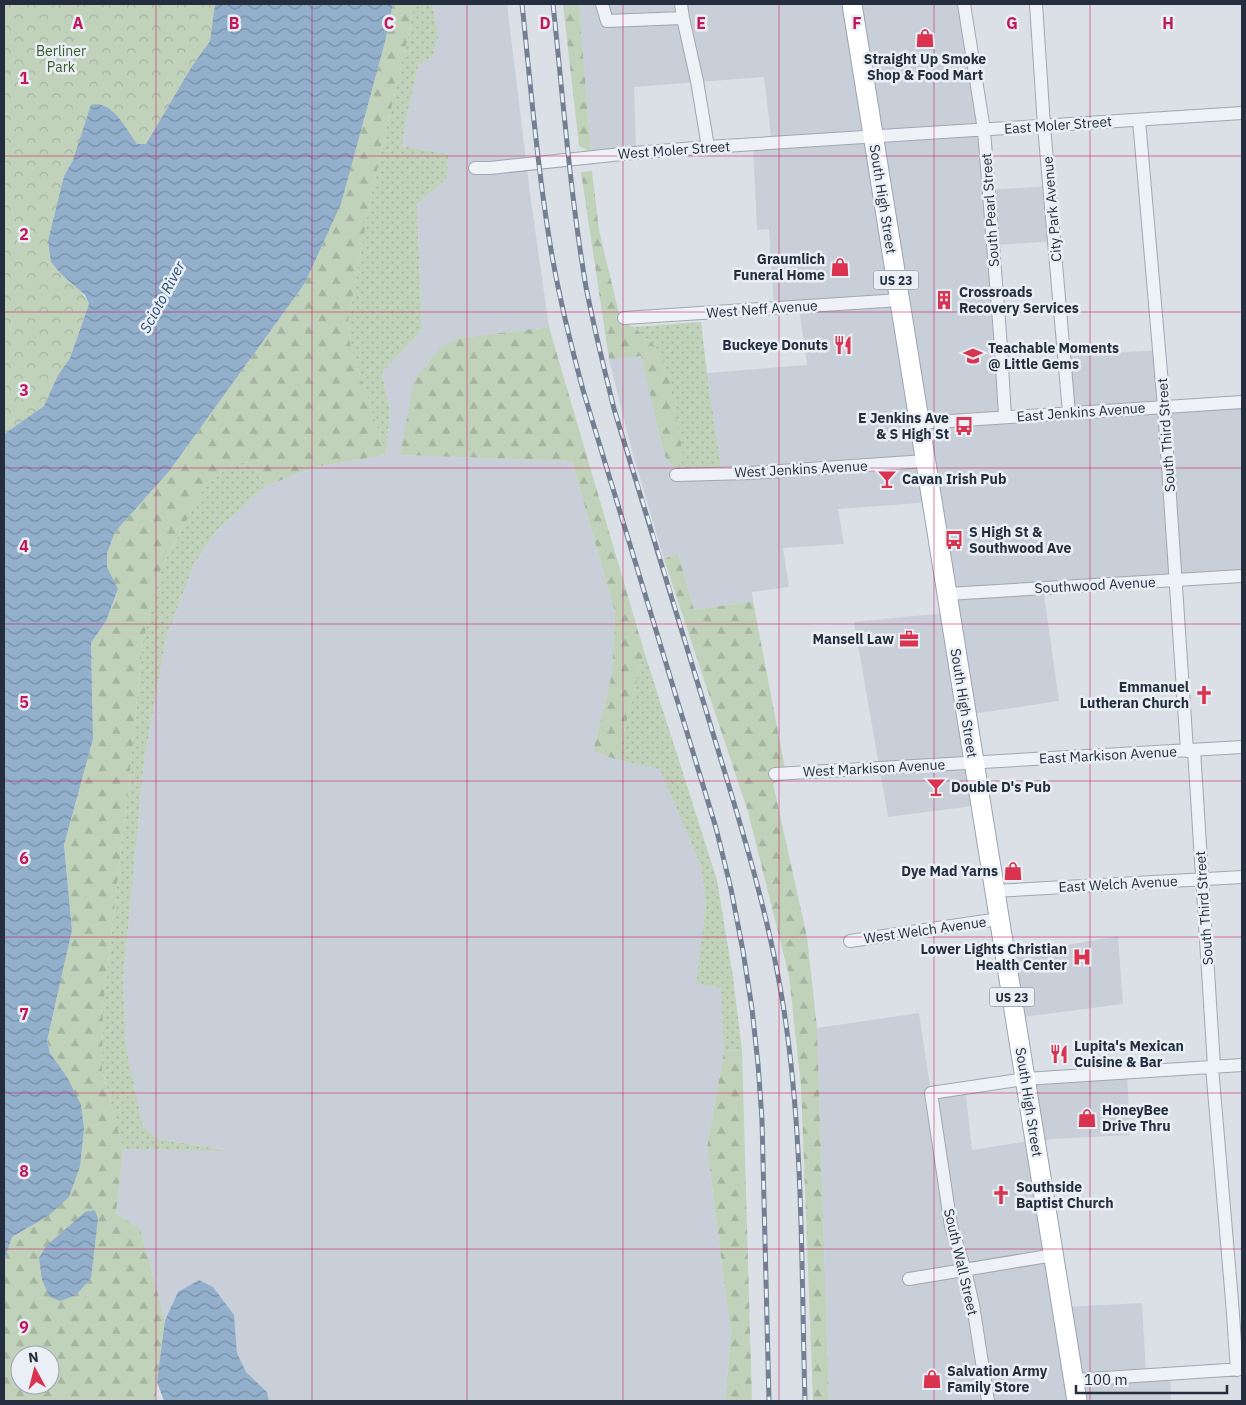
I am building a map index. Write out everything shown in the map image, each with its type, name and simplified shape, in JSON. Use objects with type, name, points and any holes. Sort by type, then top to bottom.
[{"type":"main road","name":"South High Street","points":[[852,4],[1077,1401]]},
{"type":"street","points":[[602,4],[607,21],[683,18]]},
{"type":"street","points":[[681,4],[708,147]]},
{"type":"street","name":"South Pearl Street","points":[[964,4],[984,130],[1002,347],[1005,417]]},
{"type":"street","name":"City Park Avenue","points":[[1036,4],[1044,126],[1070,413]]},
{"type":"street","name":"East Moler Street","points":[[873,137],[1242,113]]},
{"type":"street","name":"South Third Street","points":[[1140,120],[1164,407],[1176,580],[1202,879],[1213,1066],[1239,1370]]},
{"type":"street","name":"West Moler Street","points":[[475,168],[708,147],[873,137]]},
{"type":"street","name":"West Neff Avenue","points":[[624,318],[900,300]]},
{"type":"street","name":"East Jenkins Avenue","points":[[920,423],[1242,402]]},
{"type":"street","name":"West Jenkins Avenue","points":[[676,474],[750,473],[926,461]]},
{"type":"street","name":"Southwood Avenue","points":[[947,594],[1242,576]]},
{"type":"street","name":"East Markison Avenue","points":[[974,762],[1242,747]]},
{"type":"street","name":"West Markison Avenue","points":[[775,774],[974,762]]},
{"type":"street","name":"East Welch Avenue","points":[[994,891],[1242,877]]},
{"type":"street","name":"West Welch Avenue","points":[[850,941],[999,919]]},
{"type":"street","points":[[1025,1079],[1242,1065]]},
{"type":"street","name":"South Wall Street","points":[[988,1401],[973,1304],[965,1270],[951,1226],[931,1093],[1025,1079]]},
{"type":"street","points":[[909,1279],[1054,1255]]},
{"type":"street","points":[[1074,1380],[1239,1370]]},
{"type":"shaded area","points":[[433,4],[507,4],[531,201],[549,327],[459,338],[401,455],[572,461],[615,613],[612,674],[593,751],[617,760],[660,768],[701,866],[706,905],[697,984],[722,988],[724,1051],[707,1147],[731,1335],[725,1401],[269,1401],[267,1392],[246,1372],[237,1353],[234,1315],[178,1292],[165,1320],[140,1228],[116,1214],[123,1149],[226,1150],[158,1139],[143,1126],[126,1047],[123,981],[144,761],[166,639],[194,564],[216,531],[266,486],[315,467],[386,455],[390,410],[382,373],[422,330],[417,205],[447,178],[448,154],[402,146],[419,64],[433,56],[438,37]]},
{"type":"shaded area","points":[[579,4],[965,4],[988,190],[1050,186],[1055,241],[996,245],[1007,417],[1068,412],[1063,356],[1160,350],[1164,406],[1242,402],[1242,576],[1043,588],[1059,701],[966,715],[981,805],[888,817],[854,622],[946,613],[932,502],[838,509],[844,544],[783,548],[789,587],[752,592],[753,601],[694,610],[678,553],[664,559],[631,447],[609,359],[641,355],[665,457],[678,472],[722,473],[707,373],[807,365],[799,308],[774,309],[769,229],[757,230],[753,147],[772,145],[764,77],[634,87],[636,149],[591,152]]},
{"type":"shaded area","points":[[1118,936],[1123,1004],[1016,1018],[1006,956]]},
{"type":"shaded area","points":[[919,1013],[931,1092],[965,1087],[972,1150],[1035,1140],[1025,1080],[1127,1073],[1130,1135],[1051,1139],[1036,1143],[1063,1307],[1142,1303],[1146,1372],[1170,1374],[1171,1401],[829,1401],[817,1028]]},
{"type":"green space","name":"Berliner Park","points":[[4,4],[215,4],[210,41],[192,66],[146,144],[137,144],[112,110],[73,160],[64,176],[51,262],[77,287],[89,304],[70,358],[58,375],[44,406],[4,434]]},
{"type":"green space","points":[[393,4],[414,4],[372,191],[348,322],[350,343],[386,455],[315,467],[266,486],[250,462],[234,463],[205,485],[161,569],[143,641],[129,783],[103,1006],[102,1069],[123,1149],[116,1214],[140,1228],[165,1320],[155,1401],[4,1401],[4,1261],[12,1237],[48,1216],[67,1077],[50,1053],[47,1041],[72,930],[64,845],[93,739],[91,643],[106,621],[118,590],[107,568],[107,553],[115,532],[170,470],[305,283],[341,204],[385,42]]},
{"type":"green space","points":[[414,4],[433,4],[438,37],[433,56],[419,64],[402,146],[448,154],[447,178],[417,205],[422,330],[382,373],[390,410],[386,455],[350,343],[348,322],[372,191]]},
{"type":"green space","points":[[563,4],[579,4],[591,152],[579,146]]},
{"type":"green space","points":[[592,171],[599,230],[621,322],[634,327],[655,346],[668,373],[683,454],[678,472],[665,457],[641,356],[609,359],[581,172]]},
{"type":"green space","points":[[701,322],[722,473],[678,472],[655,346],[634,327]]},
{"type":"green space","points":[[549,327],[644,651],[617,760],[593,751],[612,674],[615,613],[572,461],[400,455],[414,381],[439,349],[459,338]]},
{"type":"green space","points":[[250,462],[266,486],[216,531],[194,564],[166,639],[144,761],[123,981],[126,1047],[143,1126],[158,1139],[231,1151],[123,1149],[102,1069],[103,1006],[129,783],[143,641],[161,569],[205,485],[234,463]]},
{"type":"green space","points":[[678,553],[694,610],[753,601],[787,779],[773,783],[807,937],[817,1028],[829,1401],[813,1401],[801,1086],[789,976],[748,812],[664,559]]},
{"type":"green space","points":[[644,651],[717,880],[733,977],[742,1050],[724,1051],[721,988],[696,984],[706,905],[701,866],[660,769],[617,760]]},
{"type":"green space","points":[[742,1050],[752,1401],[725,1401],[731,1335],[707,1147],[724,1051]]},
{"type":"water","name":"Scioto River","points":[[215,4],[393,4],[385,42],[341,204],[305,283],[170,470],[115,532],[107,553],[107,567],[118,589],[106,621],[91,643],[93,739],[64,845],[72,930],[47,1041],[50,1053],[67,1077],[81,1105],[84,1129],[80,1166],[69,1197],[48,1216],[12,1237],[4,1261],[4,434],[44,406],[58,375],[70,358],[89,304],[85,295],[61,274],[51,262],[48,241],[64,176],[73,160],[91,105],[99,104],[105,106],[118,117],[137,144],[146,144],[192,66],[210,41]]},
{"type":"water","points":[[95,1210],[98,1219],[91,1278],[76,1295],[60,1301],[50,1297],[42,1280],[39,1258],[46,1246],[85,1212]]},
{"type":"water","points":[[199,1280],[213,1287],[234,1315],[237,1353],[246,1372],[267,1392],[269,1401],[164,1401],[157,1382],[165,1320],[178,1292]]},
{"type":"railway","points":[[522,4],[544,203],[563,311],[583,390],[716,828],[731,889],[743,951],[752,1009],[762,1120],[769,1401]]},
{"type":"railway","points":[[553,4],[576,216],[586,287],[596,333],[614,409],[750,856],[768,927],[782,998],[789,1048],[798,1149],[805,1401]]},
{"type":"place","name":"Straight Up Smoke Shop & Food Mart","points":[[925,38]]},
{"type":"place","name":"Graumlich Funeral Home","points":[[840,267]]},
{"type":"place","name":"Crossroads Recovery Services","points":[[944,300]]},
{"type":"place","name":"Buckeye Donuts","points":[[843,345]]},
{"type":"place","name":"Teachable Moments @ Little Gems","points":[[973,356]]},
{"type":"place","name":"E Jenkins Ave & S High St","points":[[964,426]]},
{"type":"place","name":"Cavan Irish Pub","points":[[887,479]]},
{"type":"place","name":"S High St & Southwood Ave","points":[[954,540]]},
{"type":"place","name":"Mansell Law","points":[[909,639]]},
{"type":"place","name":"Emmanuel Lutheran Church","points":[[1204,695]]},
{"type":"place","name":"Double D's Pub","points":[[936,787]]},
{"type":"place","name":"Dye Mad Yarns","points":[[1013,871]]},
{"type":"place","name":"Lower Lights Christian Health Center","points":[[1082,957]]},
{"type":"place","name":"Lupita's Mexican Cuisine & Bar","points":[[1059,1054]]},
{"type":"place","name":"HoneyBee Drive Thru","points":[[1087,1118]]},
{"type":"place","name":"Southside Baptist Church","points":[[1001,1195]]},
{"type":"place","name":"Salvation Army Family Store","points":[[932,1379]]}]
